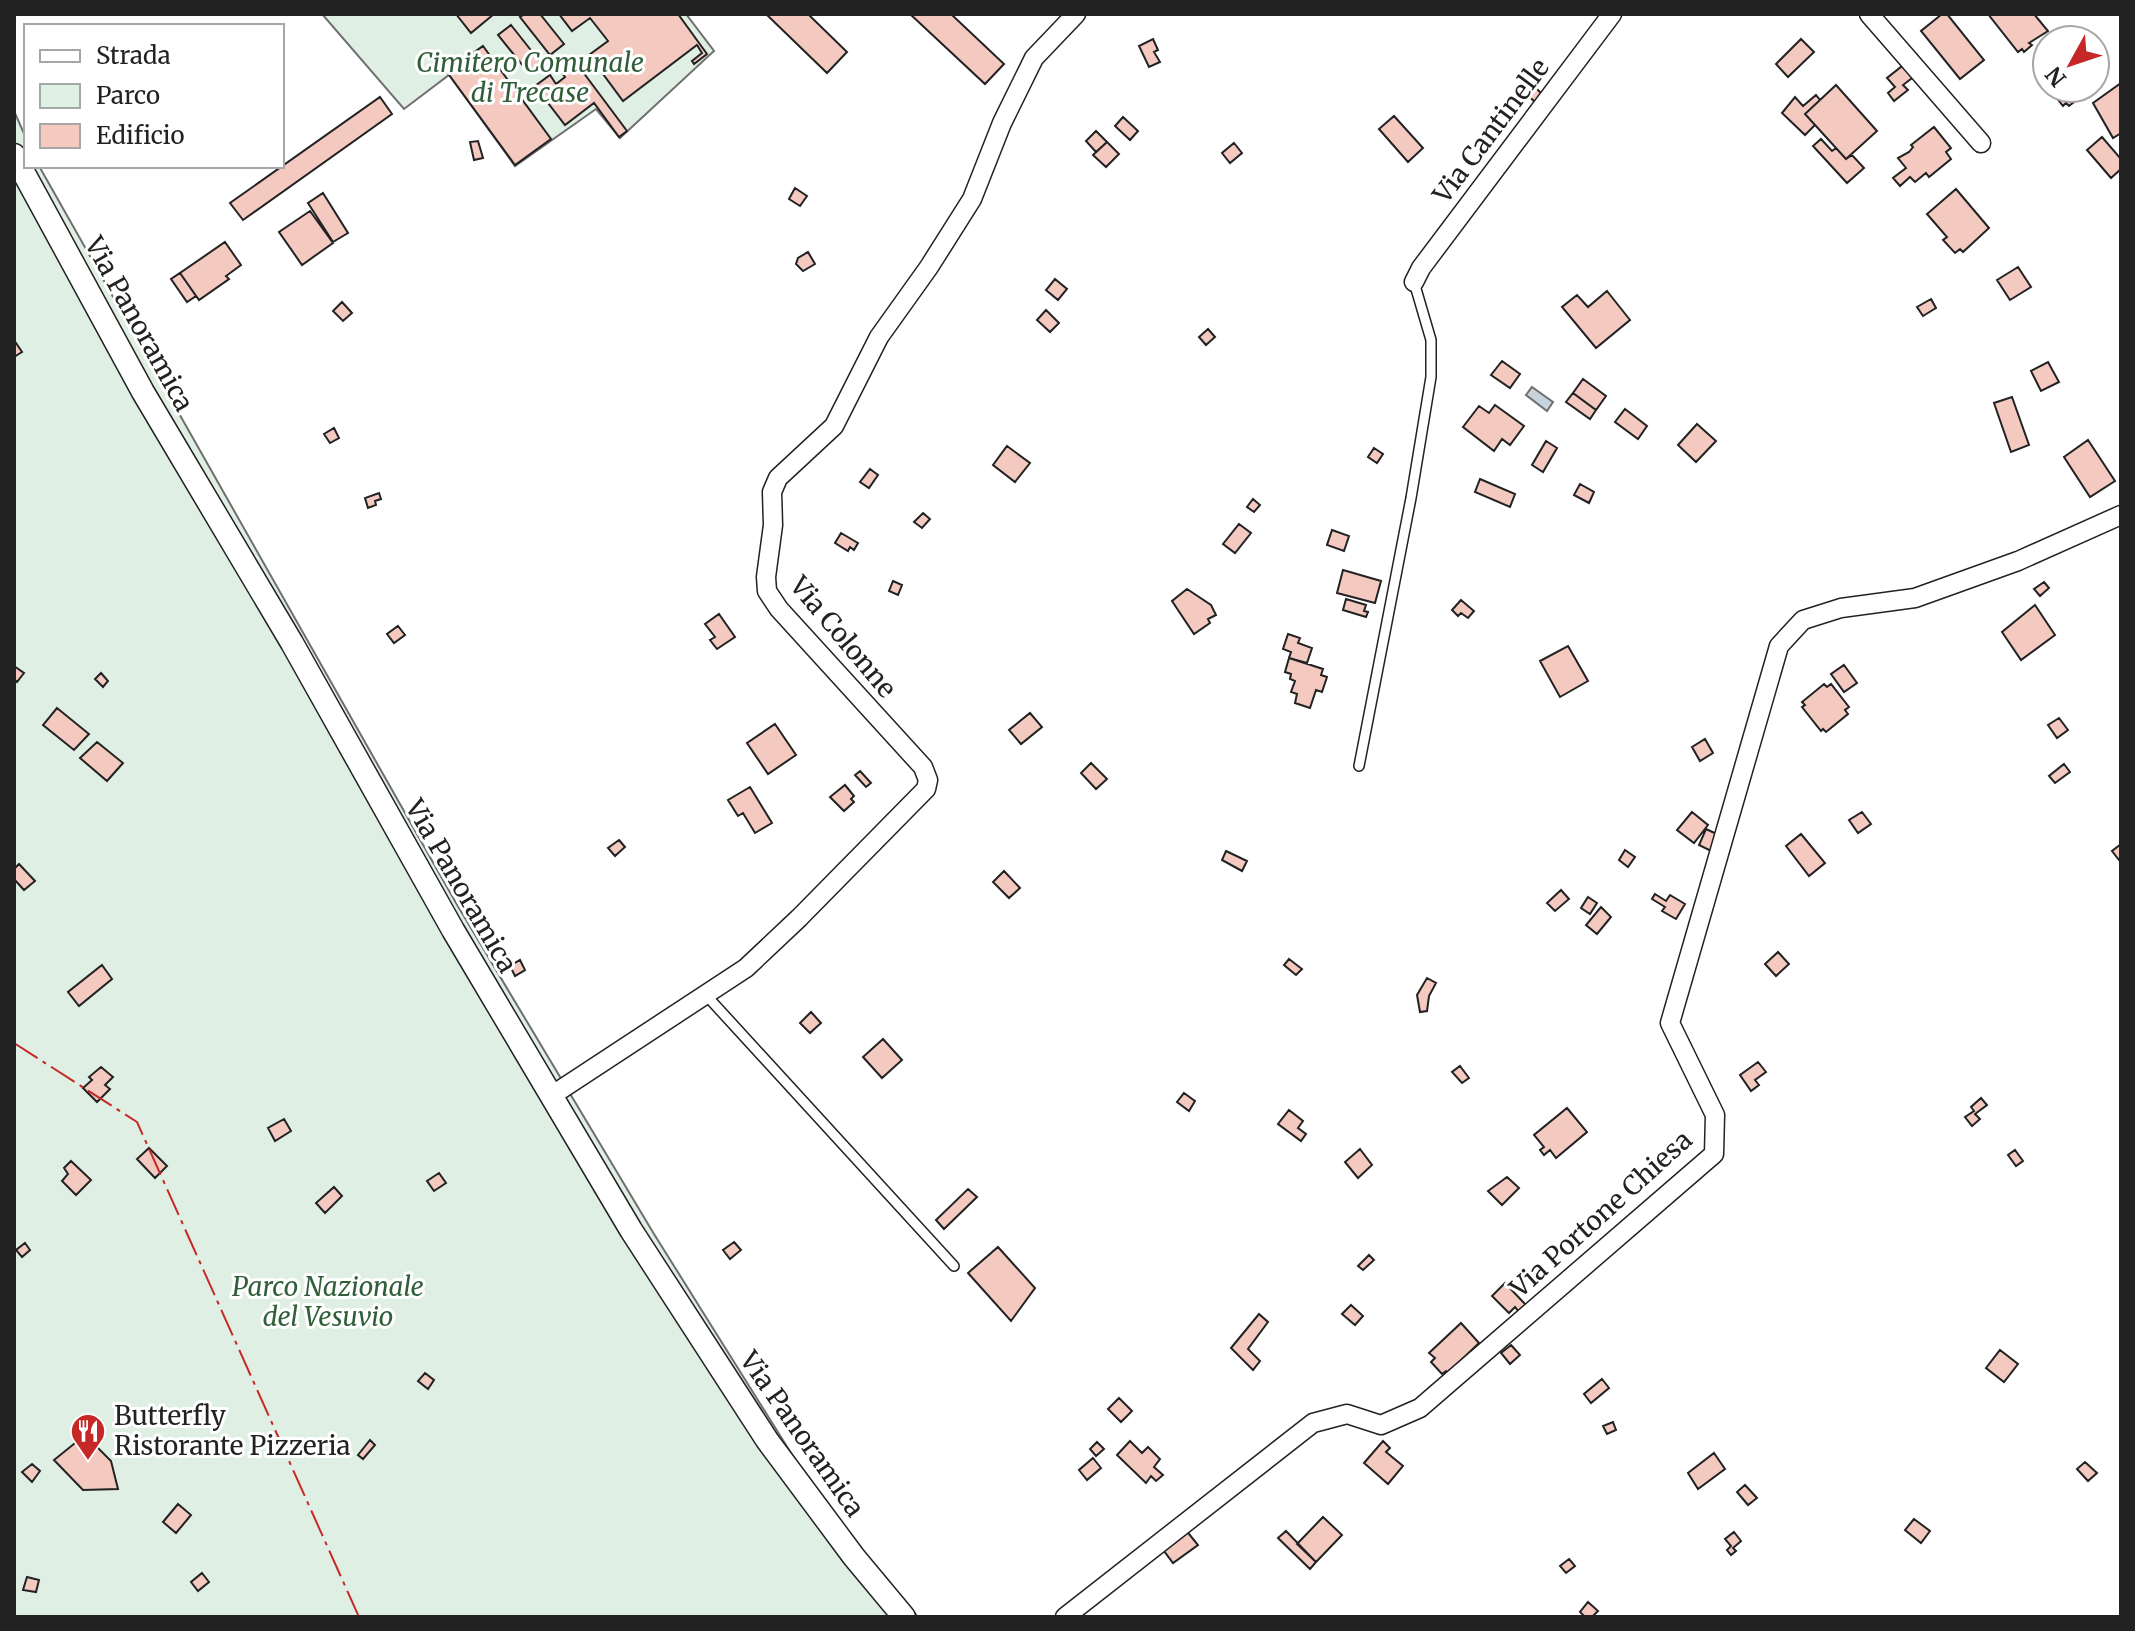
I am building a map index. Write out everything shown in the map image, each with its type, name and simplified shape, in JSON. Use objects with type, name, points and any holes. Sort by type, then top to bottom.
[{"type":"street","name":"Via Colonne","points":[[551,1096],[746,968],[926,789],[928,780],[923,767],[789,620],[767,591],[773,525],[772,492],[778,478],[834,426],[879,337],[972,199],[1002,123],[1034,58],[1076,14]]},
{"type":"street","name":"Via Cantinelle","points":[[1414,282],[1421,268],[1510,147],[1612,14]]},
{"type":"street","points":[[1869,14],[1981,143]]},
{"type":"street","name":"Via Panoramica","points":[[14,155],[143,392],[292,643],[453,930],[631,1230],[767,1440],[854,1557],[904,1617]]},
{"type":"street","name":"Via Portone Chiesa","points":[[1065,1617],[1313,1423],[1347,1414],[1381,1425],[1420,1408],[1714,1154],[1715,1115],[1670,1023],[1779,646],[1803,620],[1841,608],[1915,598],[2018,561],[2121,515]]},
{"type":"lane","points":[[1359,766],[1431,377],[1431,340],[1414,282]]},
{"type":"lane","points":[[706,995],[954,1266]]},
{"type":"green space","name":"Cimitero Comunale di Trecase","points":[[322,14],[686,14],[714,51],[620,138],[596,109],[515,166],[449,75],[404,109]]},
{"type":"green space","name":"Parco Nazionale del Vesuvio","points":[[14,111],[24,134],[24,168],[40,168],[456,903],[654,1234],[821,1501],[918,1617],[14,1617]]},
{"type":"shaded area","points":[[1532,387],[1553,402],[1547,411],[1526,395]]},
{"type":"building","points":[[456,14],[494,14],[471,33]]},
{"type":"building","points":[[540,14],[564,44],[550,55],[520,17]]},
{"type":"building","points":[[559,14],[678,14],[707,54],[694,64],[692,61],[702,53],[697,45],[623,101],[589,55],[608,41],[590,18],[572,31]]},
{"type":"building","points":[[766,14],[808,14],[847,52],[827,73]]},
{"type":"building","points":[[910,14],[951,14],[1004,64],[985,84]]},
{"type":"building","points":[[1942,14],[1947,14],[1984,60],[1960,79],[1921,31]]},
{"type":"building","points":[[1988,14],[2034,14],[2042,24],[2031,24],[2031,46],[2024,52],[2022,49],[2018,52]]},
{"type":"building","points":[[511,25],[541,63],[528,72],[498,35]]},
{"type":"building","points":[[1153,39],[1158,50],[1154,52],[1160,62],[1149,67],[1139,46]]},
{"type":"building","points":[[1801,39],[1814,52],[1788,77],[1776,64]]},
{"type":"building","points":[[483,46],[551,139],[515,165],[447,72]]},
{"type":"building","points":[[574,60],[627,131],[619,137],[594,103],[565,125],[535,86],[550,75],[556,84],[565,77],[560,70]]},
{"type":"building","points":[[1906,63],[1916,75],[1903,85],[1908,90],[1894,101],[1888,93],[1895,87],[1887,78]]},
{"type":"building","points":[[2121,83],[2121,133],[2113,138],[2094,104],[2111,104],[2111,90]]},
{"type":"building","points":[[1532,84],[1542,94],[1535,102],[1524,92]]},
{"type":"building","points":[[1836,85],[1877,131],[1846,159],[1805,114]]},
{"type":"building","points":[[1816,95],[1820,100],[1805,114],[1815,125],[1805,135],[1782,113],[1795,97],[1803,106]]},
{"type":"building","points":[[380,97],[392,114],[243,220],[230,203],[280,168],[284,168],[284,165]]},
{"type":"building","points":[[1394,116],[1423,148],[1408,162],[1379,129]]},
{"type":"building","points":[[1123,117],[1138,131],[1130,140],[1115,126]]},
{"type":"building","points":[[1934,127],[1951,148],[1946,152],[1951,159],[1929,177],[1926,173],[1915,182],[1910,177],[1900,186],[1893,178],[1906,168],[1898,158],[1909,152],[1913,147],[1911,145]]},
{"type":"building","points":[[1096,131],[1107,142],[1096,152],[1086,141]]},
{"type":"building","points":[[2102,137],[2121,159],[2121,169],[2111,178],[2087,150]]},
{"type":"building","points":[[1821,139],[1832,151],[1836,148],[1846,159],[1852,155],[1864,168],[1847,183],[1813,146]]},
{"type":"building","points":[[478,141],[483,158],[474,160],[470,142]]},
{"type":"building","points":[[1107,142],[1119,154],[1106,167],[1093,155]]},
{"type":"building","points":[[1234,143],[1242,153],[1230,163],[1222,153]]},
{"type":"building","points":[[795,188],[807,196],[800,206],[789,199]]},
{"type":"building","points":[[1956,189],[1989,228],[1963,252],[1960,249],[1955,253],[1943,240],[1947,237],[1927,214]]},
{"type":"building","points":[[323,193],[348,233],[333,242],[308,203]]},
{"type":"building","points":[[310,211],[333,243],[302,265],[279,232]]},
{"type":"building","points":[[225,242],[241,265],[226,276],[229,279],[199,300],[180,273]]},
{"type":"building","points":[[808,252],[815,264],[803,271],[796,264],[798,258]]},
{"type":"building","points":[[2018,267],[2031,287],[2010,300],[1997,280]]},
{"type":"building","points":[[180,273],[196,296],[187,302],[171,279]]},
{"type":"building","points":[[1055,279],[1067,289],[1058,300],[1046,290]]},
{"type":"building","points":[[1607,291],[1630,320],[1596,348],[1562,307],[1577,295],[1588,307]]},
{"type":"building","points":[[1931,299],[1936,308],[1923,316],[1917,307]]},
{"type":"building","points":[[342,302],[352,313],[343,321],[333,311]]},
{"type":"building","points":[[1046,310],[1059,323],[1050,332],[1037,320]]},
{"type":"building","points":[[1208,329],[1215,337],[1206,345],[1199,337]]},
{"type":"building","points":[[14,340],[22,352],[14,357]]},
{"type":"building","points":[[1502,361],[1520,374],[1510,388],[1491,375]]},
{"type":"building","points":[[2048,362],[2059,382],[2041,391],[2031,371]]},
{"type":"building","points":[[1583,379],[1606,396],[1596,410],[1573,393]]},
{"type":"building","points":[[1573,393],[1596,410],[1590,419],[1566,402]]},
{"type":"building","points":[[2012,397],[2029,445],[2011,452],[1994,403]]},
{"type":"building","points":[[1495,405],[1524,426],[1510,445],[1502,439],[1494,451],[1463,427],[1479,406],[1489,413]]},
{"type":"building","points":[[1625,409],[1647,426],[1638,439],[1615,422]]},
{"type":"building","points":[[1697,424],[1716,441],[1696,462],[1678,445]]},
{"type":"building","points":[[334,428],[339,438],[330,443],[324,434]]},
{"type":"building","points":[[2088,440],[2115,481],[2090,497],[2064,457]]},
{"type":"building","points":[[1546,441],[1557,448],[1543,472],[1532,465]]},
{"type":"building","points":[[1007,446],[1030,463],[1015,482],[993,465]]},
{"type":"building","points":[[1374,448],[1383,454],[1377,463],[1368,457]]},
{"type":"building","points":[[870,469],[878,475],[869,488],[860,482]]},
{"type":"building","points":[[1480,479],[1515,494],[1510,507],[1475,492]]},
{"type":"building","points":[[1580,484],[1594,492],[1589,503],[1574,495]]},
{"type":"building","points":[[379,493],[381,499],[368,508],[365,498]]},
{"type":"building","points":[[1253,499],[1260,505],[1254,512],[1247,507]]},
{"type":"building","points":[[923,513],[930,519],[922,528],[914,522]]},
{"type":"building","points":[[1239,524],[1251,533],[1235,553],[1223,544]]},
{"type":"building","points":[[1332,530],[1349,536],[1344,551],[1327,545]]},
{"type":"building","points":[[841,533],[858,543],[854,550],[850,547],[848,551],[835,543]]},
{"type":"building","points":[[1343,570],[1381,581],[1375,603],[1337,593]]},
{"type":"building","points":[[893,581],[902,585],[898,595],[889,591]]},
{"type":"building","points":[[2044,582],[2049,588],[2040,596],[2034,589]]},
{"type":"building","points":[[1187,589],[1211,605],[1216,615],[1194,634],[1172,601]]},
{"type":"building","points":[[1346,599],[1366,605],[1366,617],[1343,610]]},
{"type":"building","points":[[1461,600],[1474,611],[1468,618],[1461,613],[1458,616],[1452,610]]},
{"type":"building","points":[[2035,605],[2055,635],[2021,660],[2002,632]]},
{"type":"building","points":[[719,614],[735,637],[717,649],[710,640],[715,637],[705,624]]},
{"type":"building","points":[[398,626],[405,635],[394,643],[387,634]]},
{"type":"building","points":[[1288,634],[1300,638],[1298,643],[1312,648],[1307,663],[1289,658],[1291,652],[1283,649]]},
{"type":"building","points":[[1568,646],[1588,681],[1560,697],[1540,661]]},
{"type":"building","points":[[1289,658],[1323,669],[1321,675],[1327,677],[1322,692],[1316,690],[1310,708],[1295,703],[1297,694],[1291,692],[1295,681],[1290,679],[1291,674],[1285,672]]},
{"type":"building","points":[[1844,665],[1857,683],[1844,692],[1831,674]]},
{"type":"building","points":[[14,666],[24,673],[17,682],[14,679]]},
{"type":"building","points":[[101,673],[108,681],[103,687],[95,679]]},
{"type":"building","points":[[1824,684],[1827,687],[1831,684],[1849,707],[1845,710],[1848,714],[1826,732],[1821,731],[1802,707],[1805,705],[1802,702]]},
{"type":"building","points":[[57,708],[89,734],[74,750],[43,725]]},
{"type":"building","points":[[1030,713],[1042,727],[1021,744],[1009,730]]},
{"type":"building","points":[[2059,718],[2068,730],[2057,738],[2048,725]]},
{"type":"building","points":[[775,724],[796,755],[768,774],[747,743]]},
{"type":"building","points":[[1705,739],[1713,753],[1700,761],[1692,747]]},
{"type":"building","points":[[97,742],[123,763],[107,781],[80,758]]},
{"type":"building","points":[[1091,763],[1107,779],[1096,789],[1081,773]]},
{"type":"building","points":[[2064,764],[2070,772],[2055,783],[2049,776]]},
{"type":"building","points":[[860,771],[871,783],[866,787],[855,775]]},
{"type":"building","points":[[845,785],[854,796],[851,799],[854,802],[844,811],[830,797]]},
{"type":"building","points":[[750,787],[772,823],[755,833],[743,813],[738,816],[728,800]]},
{"type":"building","points":[[1692,812],[1708,825],[1694,843],[1677,830]]},
{"type":"building","points":[[1862,812],[1871,824],[1858,833],[1849,820]]},
{"type":"building","points":[[1706,829],[1721,836],[1713,852],[1699,845]]},
{"type":"building","points":[[1801,834],[1825,863],[1809,876],[1786,846]]},
{"type":"building","points":[[619,840],[625,847],[615,856],[608,848]]},
{"type":"building","points":[[2121,844],[2121,859],[2119,860],[2112,851]]},
{"type":"building","points":[[1625,850],[1635,857],[1628,867],[1619,860]]},
{"type":"building","points":[[1226,851],[1247,861],[1242,871],[1222,860]]},
{"type":"building","points":[[19,864],[35,881],[24,890],[14,879],[14,869]]},
{"type":"building","points":[[1004,871],[1020,888],[1009,898],[993,882]]},
{"type":"building","points":[[1561,890],[1569,899],[1555,911],[1547,903]]},
{"type":"building","points":[[1655,894],[1666,901],[1670,895],[1685,904],[1676,919],[1662,911],[1665,907],[1652,899]]},
{"type":"building","points":[[1588,897],[1597,903],[1590,914],[1581,908]]},
{"type":"building","points":[[1601,907],[1611,917],[1597,934],[1586,925]]},
{"type":"building","points":[[1778,952],[1789,964],[1776,976],[1765,964]]},
{"type":"building","points":[[1289,959],[1302,969],[1296,975],[1284,965]]},
{"type":"building","points":[[520,960],[525,970],[515,976],[510,966]]},
{"type":"building","points":[[102,965],[112,979],[79,1006],[68,992]]},
{"type":"building","points":[[1427,978],[1436,983],[1429,996],[1427,1011],[1420,1012],[1417,995]]},
{"type":"building","points":[[811,1012],[821,1023],[810,1033],[800,1023]]},
{"type":"building","points":[[883,1039],[902,1060],[882,1078],[863,1057]]},
{"type":"building","points":[[1758,1062],[1766,1072],[1755,1080],[1759,1085],[1751,1091],[1740,1075]]},
{"type":"building","points":[[1460,1066],[1469,1078],[1462,1083],[1452,1072]]},
{"type":"building","points":[[101,1067],[113,1077],[105,1085],[110,1089],[97,1102],[83,1088],[92,1080],[89,1077]]},
{"type":"building","points":[[1184,1093],[1195,1101],[1189,1111],[1177,1102]]},
{"type":"building","points":[[1981,1098],[1987,1105],[1975,1114],[1980,1119],[1972,1126],[1965,1117],[1974,1111],[1971,1107]]},
{"type":"building","points":[[1567,1108],[1587,1132],[1556,1158],[1550,1150],[1544,1155],[1540,1150],[1544,1147],[1534,1135]]},
{"type":"building","points":[[1289,1110],[1303,1121],[1298,1128],[1306,1134],[1301,1141],[1278,1124]]},
{"type":"building","points":[[284,1119],[291,1131],[275,1141],[268,1128]]},
{"type":"building","points":[[149,1148],[167,1166],[155,1178],[137,1159]]},
{"type":"building","points":[[1360,1149],[1372,1165],[1358,1178],[1345,1162]]},
{"type":"building","points":[[2015,1150],[2023,1161],[2016,1166],[2008,1155]]},
{"type":"building","points":[[71,1161],[91,1180],[76,1195],[62,1181],[68,1174],[64,1168]]},
{"type":"building","points":[[439,1173],[446,1183],[434,1191],[427,1181]]},
{"type":"building","points":[[1507,1177],[1519,1188],[1502,1205],[1488,1191]]},
{"type":"building","points":[[334,1187],[342,1196],[325,1213],[316,1203]]},
{"type":"building","points":[[968,1189],[977,1197],[944,1229],[936,1220]]},
{"type":"building","points":[[734,1242],[741,1250],[730,1259],[723,1250]]},
{"type":"building","points":[[25,1243],[30,1250],[22,1257],[16,1250]]},
{"type":"building","points":[[998,1247],[1035,1288],[1011,1321],[968,1273]]},
{"type":"building","points":[[1369,1255],[1374,1260],[1363,1270],[1358,1266]]},
{"type":"building","points":[[1505,1283],[1526,1305],[1519,1312],[1515,1307],[1509,1313],[1492,1296]]},
{"type":"building","points":[[1351,1305],[1363,1316],[1355,1325],[1342,1314]]},
{"type":"building","points":[[1259,1314],[1268,1322],[1248,1349],[1260,1361],[1253,1370],[1231,1348]]},
{"type":"building","points":[[1461,1323],[1479,1343],[1455,1366],[1459,1370],[1451,1377],[1446,1371],[1442,1374],[1431,1362],[1435,1358],[1429,1353]]},
{"type":"building","points":[[1511,1345],[1520,1355],[1510,1364],[1501,1353]]},
{"type":"building","points":[[2000,1350],[2018,1364],[2004,1382],[1986,1368]]},
{"type":"building","points":[[425,1373],[434,1380],[428,1389],[418,1381]]},
{"type":"building","points":[[1602,1379],[1609,1388],[1591,1403],[1584,1394]]},
{"type":"building","points":[[1119,1398],[1132,1411],[1121,1422],[1108,1409]]},
{"type":"building","points":[[1613,1422],[1616,1430],[1607,1434],[1603,1426]]},
{"type":"building","points":[[85,1435],[111,1461],[118,1489],[83,1490],[54,1460]]},
{"type":"building","points":[[370,1440],[375,1445],[363,1459],[358,1455]]},
{"type":"building","points":[[1130,1441],[1142,1453],[1148,1447],[1160,1459],[1154,1467],[1163,1475],[1156,1481],[1151,1476],[1146,1483],[1117,1455]]},
{"type":"building","points":[[1383,1441],[1390,1448],[1386,1452],[1403,1466],[1388,1484],[1364,1463]]},
{"type":"building","points":[[1097,1442],[1104,1449],[1096,1456],[1090,1449]]},
{"type":"building","points":[[1714,1453],[1725,1469],[1698,1489],[1688,1473]]},
{"type":"building","points":[[1093,1458],[1101,1468],[1087,1480],[1079,1470]]},
{"type":"building","points":[[2085,1462],[2097,1473],[2088,1481],[2077,1469]]},
{"type":"building","points":[[32,1464],[40,1471],[32,1482],[22,1472]]},
{"type":"building","points":[[1745,1485],[1757,1498],[1748,1505],[1737,1492]]},
{"type":"building","points":[[178,1504],[191,1515],[176,1533],[163,1522]]},
{"type":"building","points":[[1323,1517],[1342,1535],[1316,1562],[1297,1544]]},
{"type":"building","points":[[1914,1519],[1930,1531],[1921,1543],[1905,1530]]},
{"type":"building","points":[[1185,1529],[1198,1545],[1173,1563],[1161,1547]]},
{"type":"building","points":[[1286,1531],[1316,1562],[1310,1569],[1278,1538]]},
{"type":"building","points":[[1734,1532],[1741,1541],[1733,1548],[1736,1551],[1731,1555],[1727,1550],[1731,1546],[1725,1539]]},
{"type":"building","points":[[1569,1559],[1575,1566],[1566,1573],[1560,1566]]},
{"type":"building","points":[[202,1573],[209,1582],[198,1591],[191,1582]]},
{"type":"building","points":[[27,1577],[39,1580],[36,1592],[23,1590]]},
{"type":"building","points":[[1588,1602],[1598,1611],[1592,1617],[1585,1617],[1580,1612]]},
{"type":"power","points":[[14,1043],[137,1122],[359,1617]]},
{"type":"place","name":"Butterfly Ristorante Pizzeria","points":[[88,1462]]}]
